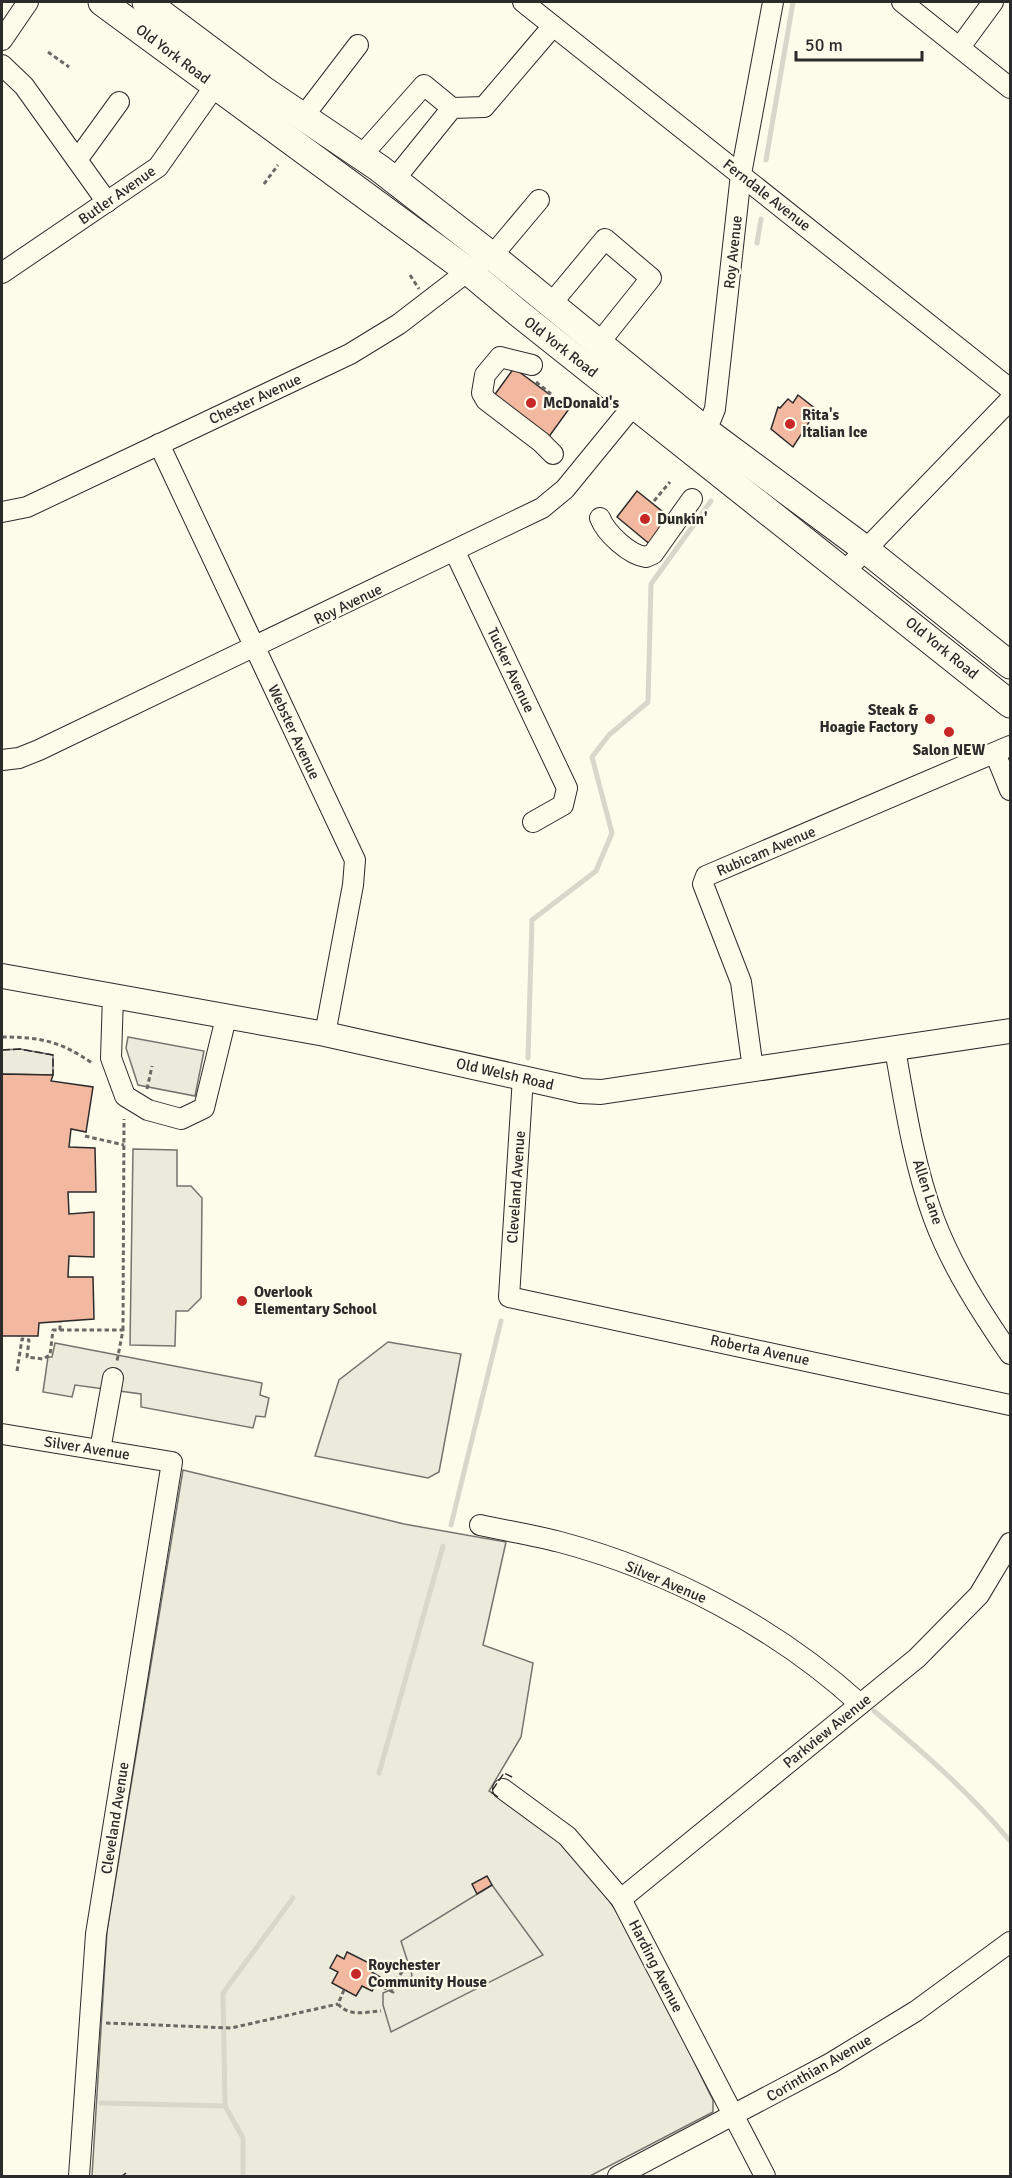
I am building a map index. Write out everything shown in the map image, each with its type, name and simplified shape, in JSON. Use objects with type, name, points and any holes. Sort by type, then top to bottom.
[{"type":"highway","name":"Old York Road","points":[[146,2],[223,75],[468,271],[642,396],[845,571],[1011,704]]},
{"type":"highway","name":"Old York Road","points":[[118,6],[223,75],[303,117],[394,180],[599,343],[642,396],[706,431],[865,549],[1011,665]]},
{"type":"main road","name":"Old Welsh Road","points":[[2,976],[325,1034],[581,1091],[601,1092],[1011,1031]]},
{"type":"street","points":[[2,40],[28,2]]},
{"type":"street","name":"Ferndale Avenue","points":[[523,2],[1011,389]]},
{"type":"street","name":"Roy Avenue","points":[[706,431],[715,409],[741,174],[773,2]]},
{"type":"street","points":[[902,2],[1011,88]]},
{"type":"street","points":[[960,47],[993,2]]},
{"type":"street","points":[[361,156],[424,85],[452,108],[484,107],[553,26]]},
{"type":"street","points":[[303,117],[358,45]]},
{"type":"street","points":[[2,65],[24,86],[108,202]]},
{"type":"street","name":"Butler Avenue","points":[[2,273],[158,167],[223,75]]},
{"type":"street","points":[[78,160],[119,102]]},
{"type":"street","points":[[394,180],[452,108]]},
{"type":"street","name":"Chester Avenue","points":[[2,512],[27,507],[350,354],[399,324],[468,271],[492,256],[539,200]]},
{"type":"street","points":[[551,304],[605,239],[651,278],[599,343]]},
{"type":"street","points":[[532,365],[500,357],[485,375],[482,393],[486,400],[541,442],[553,454]]},
{"type":"street","name":"Roy Avenue","points":[[2,760],[19,758],[39,750],[254,649],[455,552],[553,501],[578,475],[642,396]]},
{"type":"street","points":[[845,571],[1011,400]]},
{"type":"street","name":"Webster Avenue","points":[[159,444],[355,860],[353,885],[325,1034]]},
{"type":"street","points":[[600,518],[604,529],[628,549],[646,557],[653,554],[692,499]]},
{"type":"street","name":"Tucker Avenue","points":[[455,552],[567,788],[563,805],[533,822]]},
{"type":"street","points":[[1003,749],[1011,790]]},
{"type":"street","name":"Rubicam Avenue","points":[[753,1069],[741,982],[702,884],[706,876],[1003,749]]},
{"type":"street","points":[[113,996],[111,1058],[124,1096],[148,1110],[181,1119],[204,1108],[226,1018]]},
{"type":"street","name":"Allen Lane","points":[[895,1049],[914,1149],[934,1219],[974,1301],[1011,1354]]},
{"type":"street","name":"Cleveland Avenue","points":[[509,1297],[523,1077]]},
{"type":"street","name":"Roberta Avenue","points":[[509,1297],[1011,1405]]},
{"type":"street","points":[[100,1450],[113,1378]]},
{"type":"street","name":"Silver Avenue","points":[[3,1431],[172,1462]]},
{"type":"street","name":"Cleveland Avenue","points":[[79,2176],[96,1934],[172,1462]]},
{"type":"street","name":"Silver Avenue","points":[[480,1525],[560,1542],[693,1591],[776,1640],[860,1704]]},
{"type":"street","name":"Parkview Avenue","points":[[621,1899],[917,1658],[979,1595],[1011,1543]]},
{"type":"street","name":"Harding Avenue","points":[[503,1789],[567,1836],[621,1899],[765,2176]]},
{"type":"street","name":"Corinthian Avenue","points":[[618,2176],[831,2063],[916,2012],[1011,1942]]},
{"type":"path","points":[[48,52],[69,67]]},
{"type":"path","points":[[264,184],[278,165]]},
{"type":"path","points":[[654,501],[670,482]]},
{"type":"path","points":[[2,1037],[31,1037],[69,1047],[92,1063]]},
{"type":"path","points":[[147,1089],[152,1066]]},
{"type":"path","points":[[113,1378],[123,1330],[124,1119]]},
{"type":"path","points":[[85,1136],[124,1145]]},
{"type":"path","points":[[60,1322],[60,1330]]},
{"type":"path","points":[[17,1371],[22,1339],[29,1340],[27,1357],[43,1359],[50,1354],[53,1330],[123,1330]]},
{"type":"path","points":[[376,1984],[393,1992],[405,1966]]},
{"type":"path","points":[[339,2004],[344,1990]]},
{"type":"path","points":[[339,2004],[344,2011],[354,2013],[381,2011]]},
{"type":"path","points":[[98,2022],[231,2028],[339,2004]]},
{"type":"shaded area","points":[[128,1037],[204,1051],[195,1096],[138,1085],[126,1048]]},
{"type":"shaded area","points":[[20,1049],[53,1055],[53,1075],[2,1074],[2,1050]]},
{"type":"shaded area","points":[[133,1149],[177,1150],[177,1186],[191,1186],[202,1198],[201,1298],[188,1311],[176,1311],[175,1346],[130,1345]]},
{"type":"shaded area","points":[[388,1342],[461,1354],[439,1472],[428,1478],[315,1456],[339,1380]]},
{"type":"shaded area","points":[[55,1343],[262,1383],[260,1395],[269,1398],[265,1417],[256,1416],[253,1428],[141,1407],[141,1394],[75,1385],[72,1397],[43,1392],[48,1357],[52,1357]]},
{"type":"shaded area","points":[[183,1470],[404,1524],[506,1542],[483,1645],[533,1663],[521,1737],[489,1791],[528,1814],[556,1835],[587,1870],[609,1900],[629,1932],[665,2000],[713,2100],[713,2112],[590,2176],[92,2176],[107,1931]]},
{"type":"shaded area","points":[[492,1885],[543,1955],[391,2032],[383,2005],[383,1993],[409,1982],[412,1975],[401,1941]]},
{"type":"building","name":"McDonald's","points":[[514,368],[569,409],[548,438],[493,397]]},
{"type":"building","name":"Rita's Italian Ice","points":[[798,395],[817,410],[793,447],[771,429],[778,407],[780,408],[788,399],[793,403]]},
{"type":"building","name":"Dunkin'","points":[[637,491],[673,520],[652,546],[617,517]]},
{"type":"building","points":[[2,1074],[53,1075],[51,1081],[93,1087],[86,1132],[71,1129],[69,1147],[95,1148],[96,1192],[68,1192],[69,1214],[94,1212],[94,1257],[69,1256],[68,1277],[93,1277],[94,1319],[39,1323],[38,1336],[2,1336]]},
{"type":"building","points":[[487,1876],[492,1885],[477,1894],[472,1884]]},
{"type":"building","name":"Roychester Community House","points":[[347,1952],[373,1965],[370,1971],[380,1977],[372,1991],[362,1986],[356,1996],[332,1983],[338,1972],[330,1968],[337,1955],[344,1959]]},
{"type":"waterway","points":[[766,160],[793,2]]},
{"type":"waterway","points":[[757,243],[761,219]]},
{"type":"waterway","points":[[528,1058],[532,920],[596,871],[612,833],[592,757],[609,735],[648,702],[651,584],[711,501]]},
{"type":"waterway","points":[[451,1525],[501,1321]]},
{"type":"waterway","points":[[379,1773],[443,1546]]},
{"type":"waterway","points":[[874,1711],[945,1773],[1010,1841]]},
{"type":"waterway","points":[[243,2176],[243,2138],[225,2106],[223,1993],[293,1898]]},
{"type":"waterway","points":[[101,2103],[225,2106]]},
{"type":"fence","points":[[2,1050],[20,1049],[53,1055],[53,1075]]},
{"type":"fence","points":[[498,1797],[491,1792],[504,1773],[512,1777]]},
{"type":"fence","points":[[122,2176],[126,2173]]},
{"type":"place","name":"McDonald's","points":[[531,403]]},
{"type":"place","name":"Rita's Italian Ice","points":[[790,424]]},
{"type":"place","name":"Dunkin'","points":[[645,519]]},
{"type":"place","name":"Steak & Hoagie Factory","points":[[930,719]]},
{"type":"place","name":"Salon NEW","points":[[949,732]]},
{"type":"place","name":"Overlook Elementary School","points":[[242,1301]]},
{"type":"place","name":"Roychester Community House","points":[[356,1974]]}]
